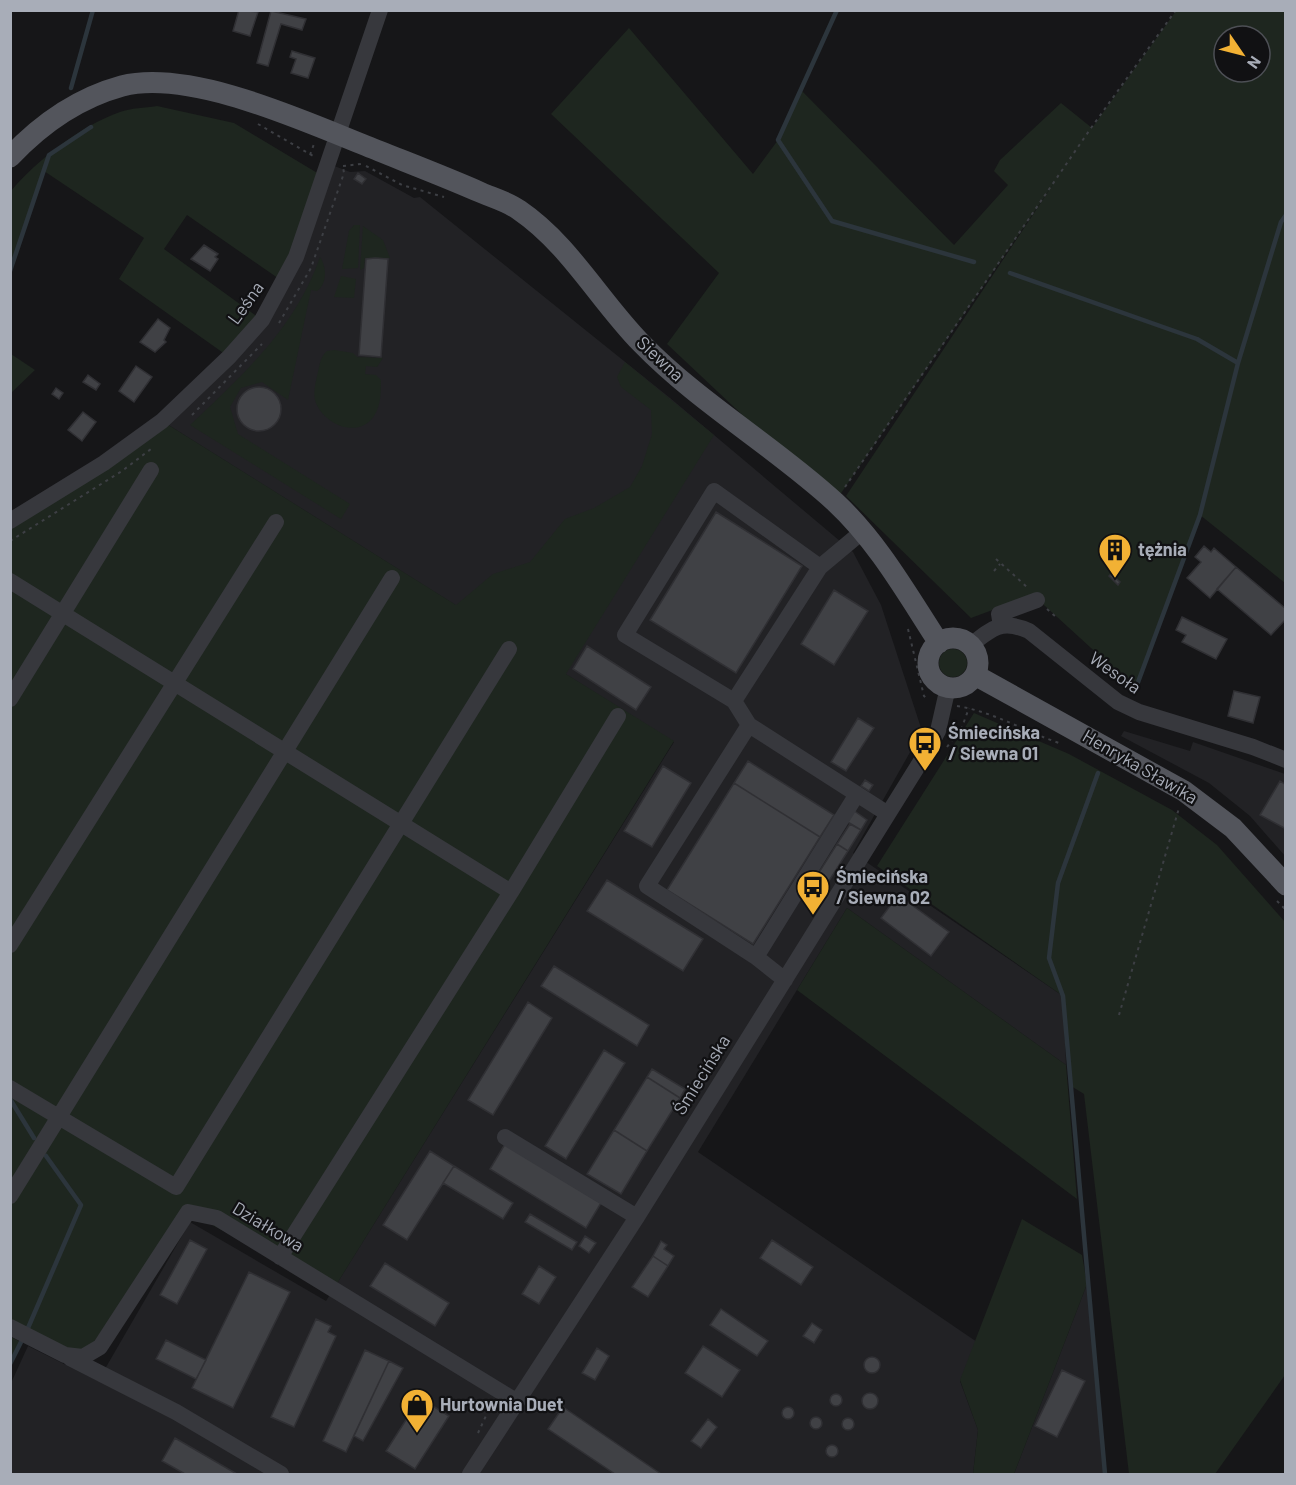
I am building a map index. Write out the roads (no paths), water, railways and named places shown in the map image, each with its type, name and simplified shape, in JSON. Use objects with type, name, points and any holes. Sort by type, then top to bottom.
[{"type":"main road","name":"Siewna","points":[[10,157],[50,119],[86,99],[124,86],[152,83],[231,96],[338,135],[515,207],[528,216],[566,253],[641,343],[687,384],[835,502],[885,558],[939,643]]},
{"type":"main road","points":[[952,638],[971,645],[978,659],[975,675],[964,686],[947,696],[929,670],[930,654],[939,643],[952,638]]},
{"type":"main road","name":"Henryka Sławika","points":[[975,675],[1233,828],[1278,889]]},
{"type":"street","name":"Leśna","points":[[10,521],[104,464],[162,421],[229,357],[262,320],[285,283],[296,257],[380,10]]},
{"type":"street","points":[[10,699],[151,470]]},
{"type":"street","points":[[820,567],[714,491],[625,634],[734,701],[749,724],[888,814]]},
{"type":"street","points":[[10,945],[276,522]]},
{"type":"street","points":[[734,701],[820,567],[863,531]]},
{"type":"street","points":[[10,1196],[392,578]]},
{"type":"street","points":[[10,581],[176,681],[511,892]]},
{"type":"street","points":[[971,645],[990,630],[1001,626],[999,614],[1037,600]]},
{"type":"street","name":"Wesoła","points":[[1001,626],[1015,625],[1029,632],[1118,702],[1139,712],[1253,747],[1286,760]]},
{"type":"street","points":[[10,1088],[176,1187],[403,824],[509,649]]},
{"type":"street","name":"Śmiecińska","points":[[470,1474],[637,1217],[888,814],[938,731],[947,696]]},
{"type":"street","points":[[280,1257],[511,892],[618,716]]},
{"type":"street","points":[[749,724],[647,886],[756,957],[785,980]]},
{"type":"street","points":[[756,957],[857,794]]},
{"type":"street","points":[[506,1137],[637,1217]]},
{"type":"street","name":"Działkowa","points":[[65,1355],[83,1357],[100,1347],[188,1212],[217,1218],[516,1401]]},
{"type":"street","points":[[10,1327],[176,1412],[281,1474]]},
{"type":"waterway","points":[[71,88],[93,10]]},
{"type":"waterway","points":[[837,10],[778,140],[832,221],[974,262]]},
{"type":"waterway","points":[[10,271],[49,155],[91,127]]},
{"type":"waterway","points":[[1238,363],[1281,222],[1286,215]]},
{"type":"waterway","points":[[1010,273],[1197,339],[1238,363],[1200,515],[1134,693]]},
{"type":"waterway","points":[[1098,773],[1058,883],[1049,958],[1063,996],[1105,1474]]},
{"type":"waterway","points":[[10,1099],[34,1138]]},
{"type":"waterway","points":[[28,1328],[81,1205],[46,1156]]},
{"type":"waterway","points":[[10,1364],[21,1342]]},
{"type":"place","name":"tężnia","points":[[1115,579]]},
{"type":"place","name":"Śmiecińska / Siewna 01","points":[[925,772]]},
{"type":"place","name":"Śmiecińska / Siewna 02","points":[[813,916]]},
{"type":"place","name":"Hurtownia Duet","points":[[417,1434]]}]
